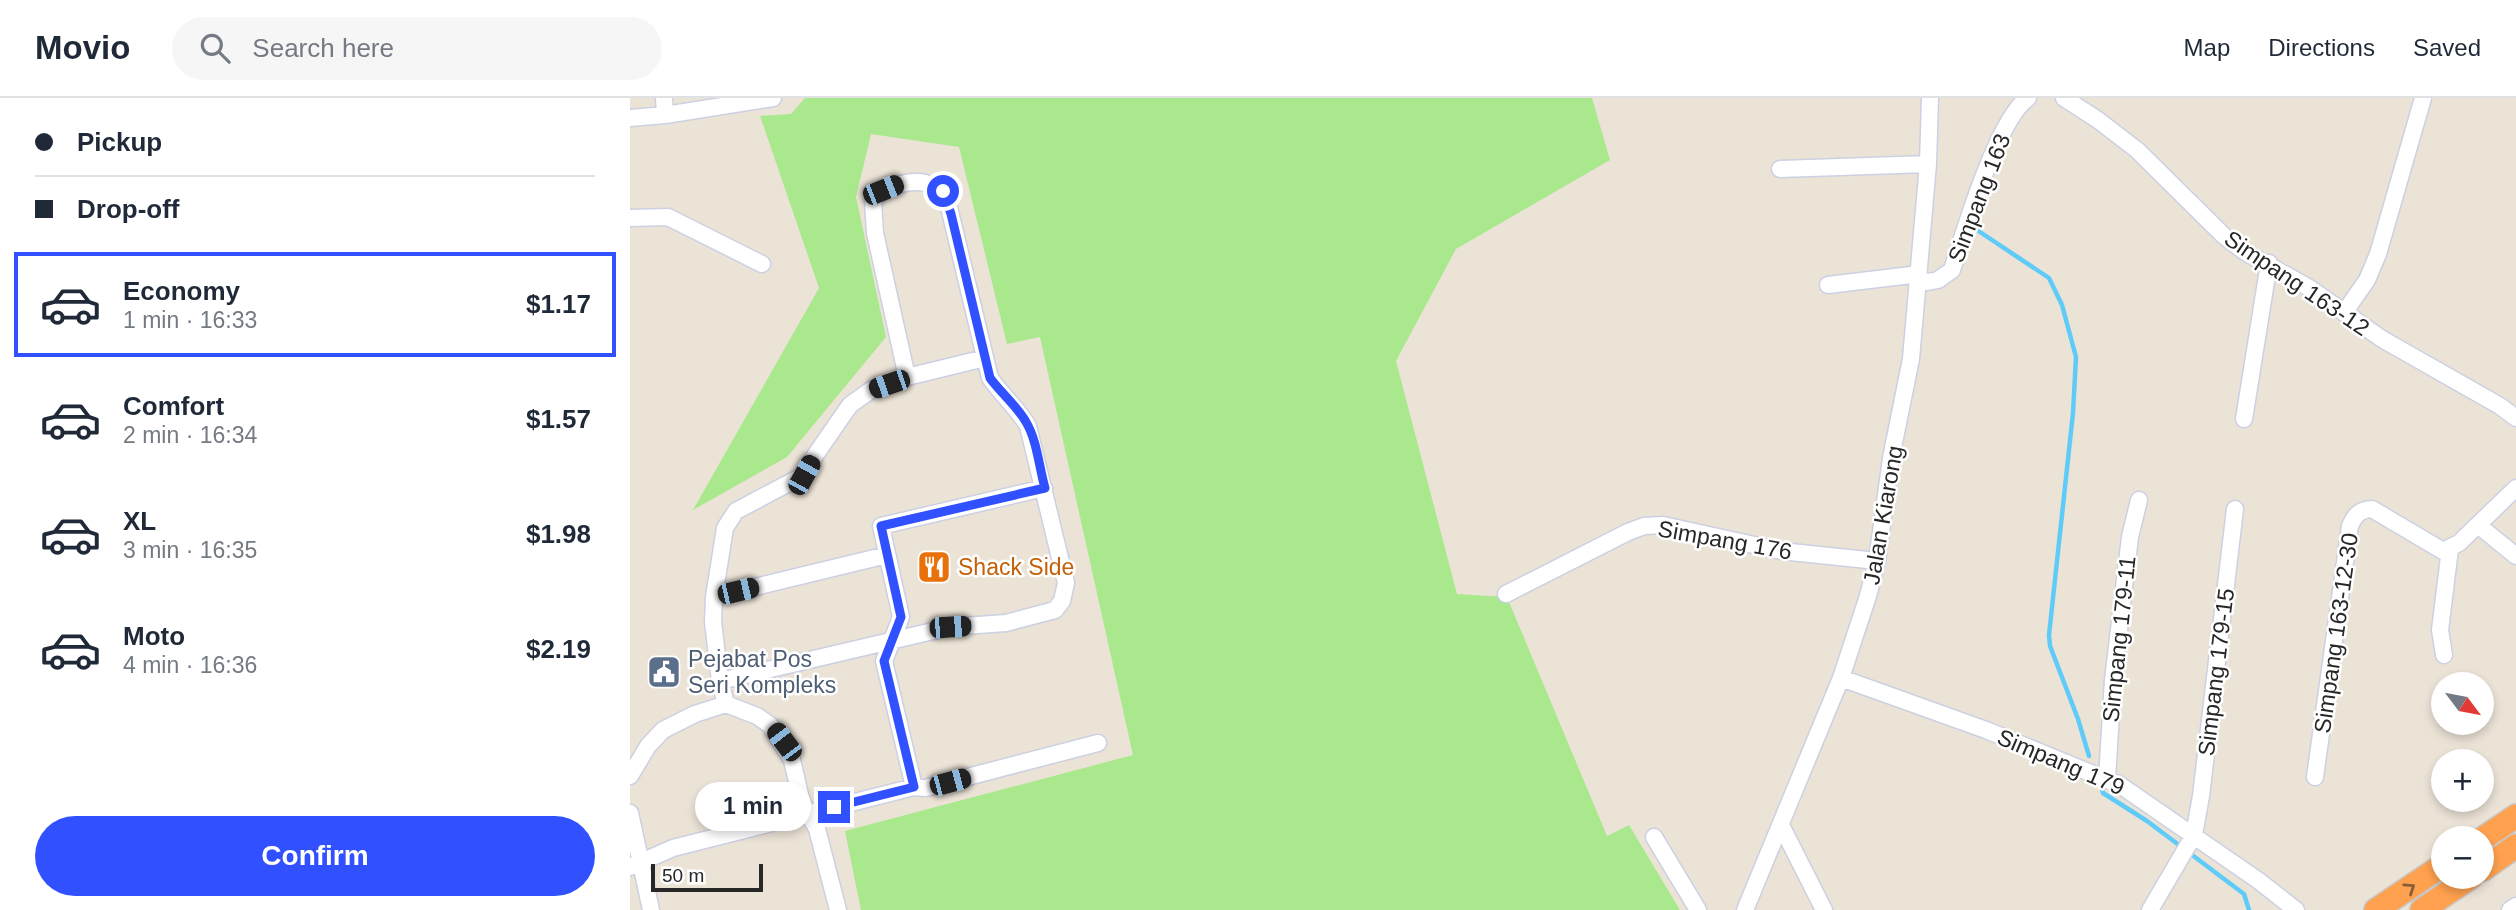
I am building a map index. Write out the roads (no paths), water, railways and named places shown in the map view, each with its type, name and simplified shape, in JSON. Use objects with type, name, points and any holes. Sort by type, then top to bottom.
[{"type":"highway","points":[[2494,831],[2516,816]]},
{"type":"highway","points":[[2494,862],[2516,846]]},
{"type":"highway","points":[[2376,910],[2431,873]]},
{"type":"highway","points":[[2423,910],[2454,889]]},
{"type":"street","points":[[664,98],[665,115]]},
{"type":"street","points":[[630,118],[773,98]]},
{"type":"street","name":"Jalan Kiarong","points":[[1745,910],[1841,678],[1877,561],[1891,458],[1910,359],[1928,164],[1930,98]]},
{"type":"street","name":"Simpang 163","points":[[1828,285],[1911,275],[1927,282],[1938,280],[1952,270],[1979,188],[2012,116],[2028,98]]},
{"type":"street","name":"Simpang 163-12","points":[[2064,98],[2137,150],[2224,236],[2245,252],[2269,263],[2311,289],[2382,340],[2500,406],[2516,418]]},
{"type":"street","points":[[2344,313],[2367,280],[2378,254],[2423,98]]},
{"type":"street","points":[[1780,169],[1928,164]]},
{"type":"street","points":[[720,681],[950,627],[1006,623],[1055,610],[1062,601],[1066,583],[1028,426],[1019,411],[990,378],[951,214],[943,191],[924,183],[905,182],[883,190],[873,200],[875,233],[907,377]]},
{"type":"street","points":[[630,218],[668,217],[762,264]]},
{"type":"street","points":[[2244,419],[2269,263]]},
{"type":"street","points":[[726,704],[720,681],[713,622],[714,597],[725,528],[736,511],[804,475],[850,405],[871,390],[907,377],[985,358]]},
{"type":"street","points":[[914,787],[884,661],[901,617],[881,526],[1045,488]]},
{"type":"street","points":[[2444,655],[2440,630],[2451,549],[2516,488]]},
{"type":"street","name":"Simpang 179-11","points":[[2107,779],[2113,680],[2130,537],[2139,500]]},
{"type":"street","name":"Simpang 179-15","points":[[2194,835],[2235,509]]},
{"type":"street","name":"Simpang 163-12-30","points":[[2315,777],[2350,526],[2354,517],[2362,510],[2372,509],[2435,548],[2443,551],[2451,549]]},
{"type":"street","name":"Simpang 176","points":[[1506,594],[1644,526],[1663,525],[1781,551],[1877,561]]},
{"type":"street","points":[[2478,525],[2516,556]]},
{"type":"street","points":[[714,597],[887,555]]},
{"type":"street","name":"Simpang 179","points":[[1841,678],[1986,730],[2107,779],[2152,805],[2295,910]]},
{"type":"street","points":[[630,776],[648,746],[663,730],[695,714],[726,704],[757,716],[771,725],[784,742],[792,760],[802,803],[817,829],[838,910]]},
{"type":"street","points":[[635,864],[673,848],[914,787],[925,788],[1098,743]]},
{"type":"street","points":[[630,813],[635,864],[651,910]]},
{"type":"street","points":[[1781,825],[1824,910]]},
{"type":"street","points":[[2150,910],[2194,835]]},
{"type":"street","points":[[1654,836],[1698,910]]},
{"type":"street","points":[[2510,910],[2516,906]]},
{"type":"waterway","points":[[1974,228],[2049,278],[2062,305],[2076,357],[2073,413],[2049,635],[2050,646],[2089,756]]},
{"type":"waterway","points":[[2100,783],[2103,793],[2147,821],[2244,894],[2249,910]]},
{"type":"place","name":"Shack Side","points":[[934,567]]},
{"type":"place","name":"Pejabat Pos Seri Kompleks","points":[[664,672]]}]
